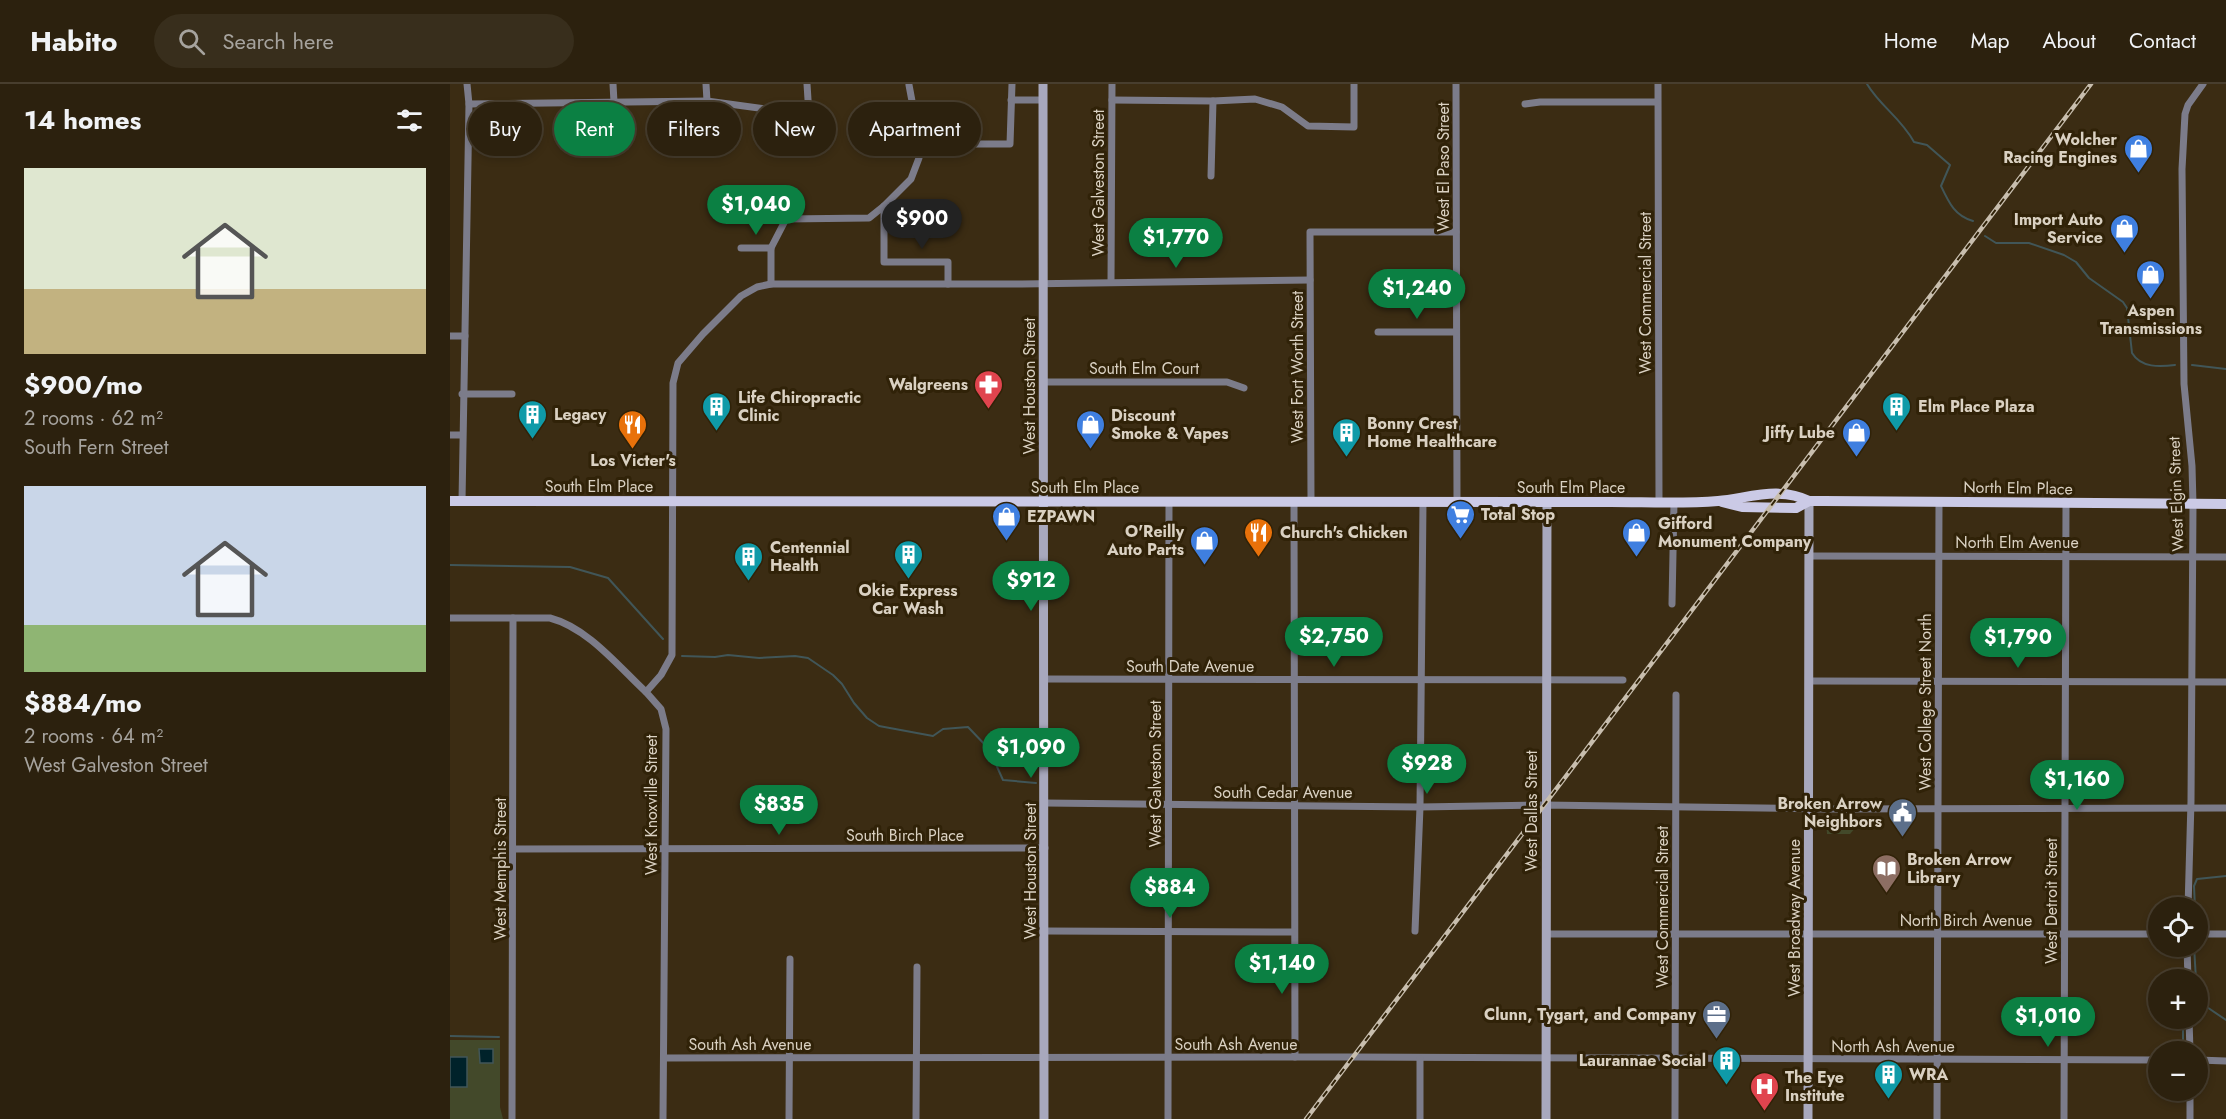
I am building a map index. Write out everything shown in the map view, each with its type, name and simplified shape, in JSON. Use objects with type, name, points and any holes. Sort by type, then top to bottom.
[{"type":"main road","name":"South Elm Place","points":[[456,501],[1674,502],[1719,501],[1750,495],[1780,494],[1796,495],[1809,501]]},
{"type":"main road","name":"North Elm Place","points":[[1809,501],[2226,504]]},
{"type":"street","points":[[467,84],[469,102]]},
{"type":"street","points":[[612,84],[614,102],[706,101],[809,115],[807,84]]},
{"type":"street","points":[[706,84],[706,101]]},
{"type":"street","points":[[981,144],[1010,144],[1012,84]]},
{"type":"street","name":"West Houston Street","points":[[1043,84],[1044,1119]]},
{"type":"street","name":"West Galveston Street","points":[[1111,282],[1112,84]]},
{"type":"street","points":[[1112,100],[1255,99],[1282,107],[1308,126],[1354,128],[1354,84]]},
{"type":"street","name":"West El Paso Street","points":[[1456,84],[1457,502]]},
{"type":"street","name":"West Commercial Street","points":[[1658,84],[1659,502]]},
{"type":"street","name":"West Elgin Street","points":[[2188,897],[2193,504],[2184,384],[2182,160],[2185,114],[2192,98],[2203,84]]},
{"type":"street","points":[[909,85],[912,102]]},
{"type":"street","points":[[1011,100],[1043,100]]},
{"type":"street","points":[[1211,176],[1213,101]]},
{"type":"street","points":[[1525,104],[1657,102]]},
{"type":"street","points":[[456,501],[462,435],[468,156]]},
{"type":"street","points":[[771,284],[771,248],[786,219],[869,218],[911,179],[919,156]]},
{"type":"street","points":[[884,206],[884,262],[948,262],[948,284]]},
{"type":"street","name":"West Fort Worth Street","points":[[1311,502],[1310,232],[1456,232]]},
{"type":"street","points":[[741,248],[771,248]]},
{"type":"street","points":[[450,618],[550,618],[574,628],[646,692],[661,675],[672,655],[673,383],[678,363],[741,296],[757,287],[771,284],[1043,284],[1310,280]]},
{"type":"street","points":[[1378,332],[1456,332]]},
{"type":"street","points":[[450,336],[465,336]]},
{"type":"street","name":"South Elm Court","points":[[1044,382],[1227,382],[1244,388]]},
{"type":"street","points":[[462,393],[512,394]]},
{"type":"street","points":[[450,435],[462,435]]},
{"type":"street","name":"West Galveston Street","points":[[1168,1119],[1169,501]]},
{"type":"street","name":"West Broadway Avenue","points":[[1808,1119],[1809,501]]},
{"type":"street","points":[[1294,502],[1295,1057]]},
{"type":"street","points":[[1415,931],[1420,807],[1423,502]]},
{"type":"street","name":"West Dallas Street","points":[[1546,1119],[1547,502]]},
{"type":"street","points":[[1672,604],[1674,502]]},
{"type":"street","name":"West College Street North","points":[[1937,1119],[1940,502]]},
{"type":"street","name":"West Detroit Street","points":[[2064,1119],[2066,504]]},
{"type":"street","name":"North Elm Avenue","points":[[1809,556],[2226,557]]},
{"type":"street","name":"West Memphis Street","points":[[512,1119],[513,618]]},
{"type":"street","name":"South Date Avenue","points":[[1044,679],[1623,680]]},
{"type":"street","points":[[1809,681],[2226,682]]},
{"type":"street","name":"West Knoxville Street","points":[[646,692],[657,703],[665,722],[663,1119]]},
{"type":"street","name":"West Commercial Street","points":[[1675,1119],[1676,695]]},
{"type":"street","name":"South Cedar Avenue","points":[[1045,803],[1420,807],[1546,805],[1809,808],[2226,808]]},
{"type":"street","name":"South Birch Place","points":[[513,849],[1045,848]]},
{"type":"street","points":[[1045,931],[1294,932]]},
{"type":"street","name":"North Birch Avenue","points":[[1546,934],[2148,934]]},
{"type":"street","points":[[2208,934],[2226,934]]},
{"type":"street","points":[[789,958],[789,1119]]},
{"type":"street","points":[[916,1119],[917,967]]},
{"type":"street","name":"South Ash Avenue","points":[[664,1058],[1295,1057],[1808,1060]]},
{"type":"street","points":[[1420,1059],[1420,1119]]},
{"type":"street","name":"North Ash Avenue","points":[[1808,1060],[2148,1060]]},
{"type":"street","points":[[2208,1060],[2226,1060]]},
{"type":"street","points":[[2190,1101],[2190,1119]]},
{"type":"green space","points":[[1856,817],[1856,827],[1850,834],[1827,834],[1826,821],[1832,818]]},
{"type":"green space","points":[[450,1040],[500,1040],[500,1107],[503,1119],[450,1119]]},
{"type":"water","points":[[479,1049],[493,1049],[493,1063],[480,1063]]},
{"type":"water","points":[[450,1057],[467,1057],[467,1087],[450,1087]]},
{"type":"waterway","points":[[1867,84],[1914,142],[1927,145],[1950,165],[1941,186],[1957,212],[1973,221]]},
{"type":"waterway","points":[[1985,236],[1996,243],[2029,243],[2064,255],[2076,262],[2089,278],[2123,302],[2127,308],[2132,353],[2136,358],[2151,365],[2175,365]]},
{"type":"waterway","points":[[2192,365],[2226,369]]},
{"type":"waterway","points":[[450,565],[570,567],[608,578],[663,639]]},
{"type":"waterway","points":[[682,656],[808,658],[833,675],[867,718],[879,726],[933,736],[943,729],[968,727],[989,749],[1003,780],[1036,783]]},
{"type":"waterway","points":[[2194,897],[2194,886],[2197,879],[2226,876]]},
{"type":"waterway","points":[[2195,957],[2195,969]]},
{"type":"waterway","points":[[2208,1008],[2226,1020]]},
{"type":"waterway","points":[[2183,1029],[2183,1041]]},
{"type":"waterway","points":[[450,1036],[499,1037]]},
{"type":"railway","points":[[1306,1119],[2091,84]]},
{"type":"place","name":"Wolcher Racing Engines","points":[[2138,174]]},
{"type":"place","name":"Import Auto Service","points":[[2124,254]]},
{"type":"place","name":"Aspen Transmissions","points":[[2151,300]]},
{"type":"place","name":"Walgreens","points":[[989,410]]},
{"type":"place","name":"Life Chiropractic Clinic","points":[[717,432]]},
{"type":"place","name":"Elm Place Plaza","points":[[1897,432]]},
{"type":"place","name":"Legacy","points":[[533,440]]},
{"type":"place","name":"Los Victer's","points":[[633,450]]},
{"type":"place","name":"Discount Smoke & Vapes","points":[[1090,450]]},
{"type":"place","name":"Bonny Crest Home Healthcare","points":[[1346,458]]},
{"type":"place","name":"Jiffy Lube","points":[[1856,458]]},
{"type":"place","name":"Total Stop","points":[[1460,540]]},
{"type":"place","name":"EZPAWN","points":[[1006,542]]},
{"type":"place","name":"Church's Chicken","points":[[1259,558]]},
{"type":"place","name":"Gifford Monument Company","points":[[1637,558]]},
{"type":"place","name":"O'Reilly Auto Parts","points":[[1205,566]]},
{"type":"place","name":"Okie Express Car Wash","points":[[908,580]]},
{"type":"place","name":"Centennial Health","points":[[749,582]]},
{"type":"place","name":"Broken Arrow Neighbors","points":[[1903,838]]},
{"type":"place","name":"Broken Arrow Library","points":[[1886,894]]},
{"type":"place","name":"Clunn, Tygart, and Company","points":[[1717,1040]]},
{"type":"place","name":"Laurannae Social","points":[[1727,1086]]},
{"type":"place","name":"WRA","points":[[1888,1100]]},
{"type":"place","name":"The Eye Institute","points":[[1764,1112]]}]
